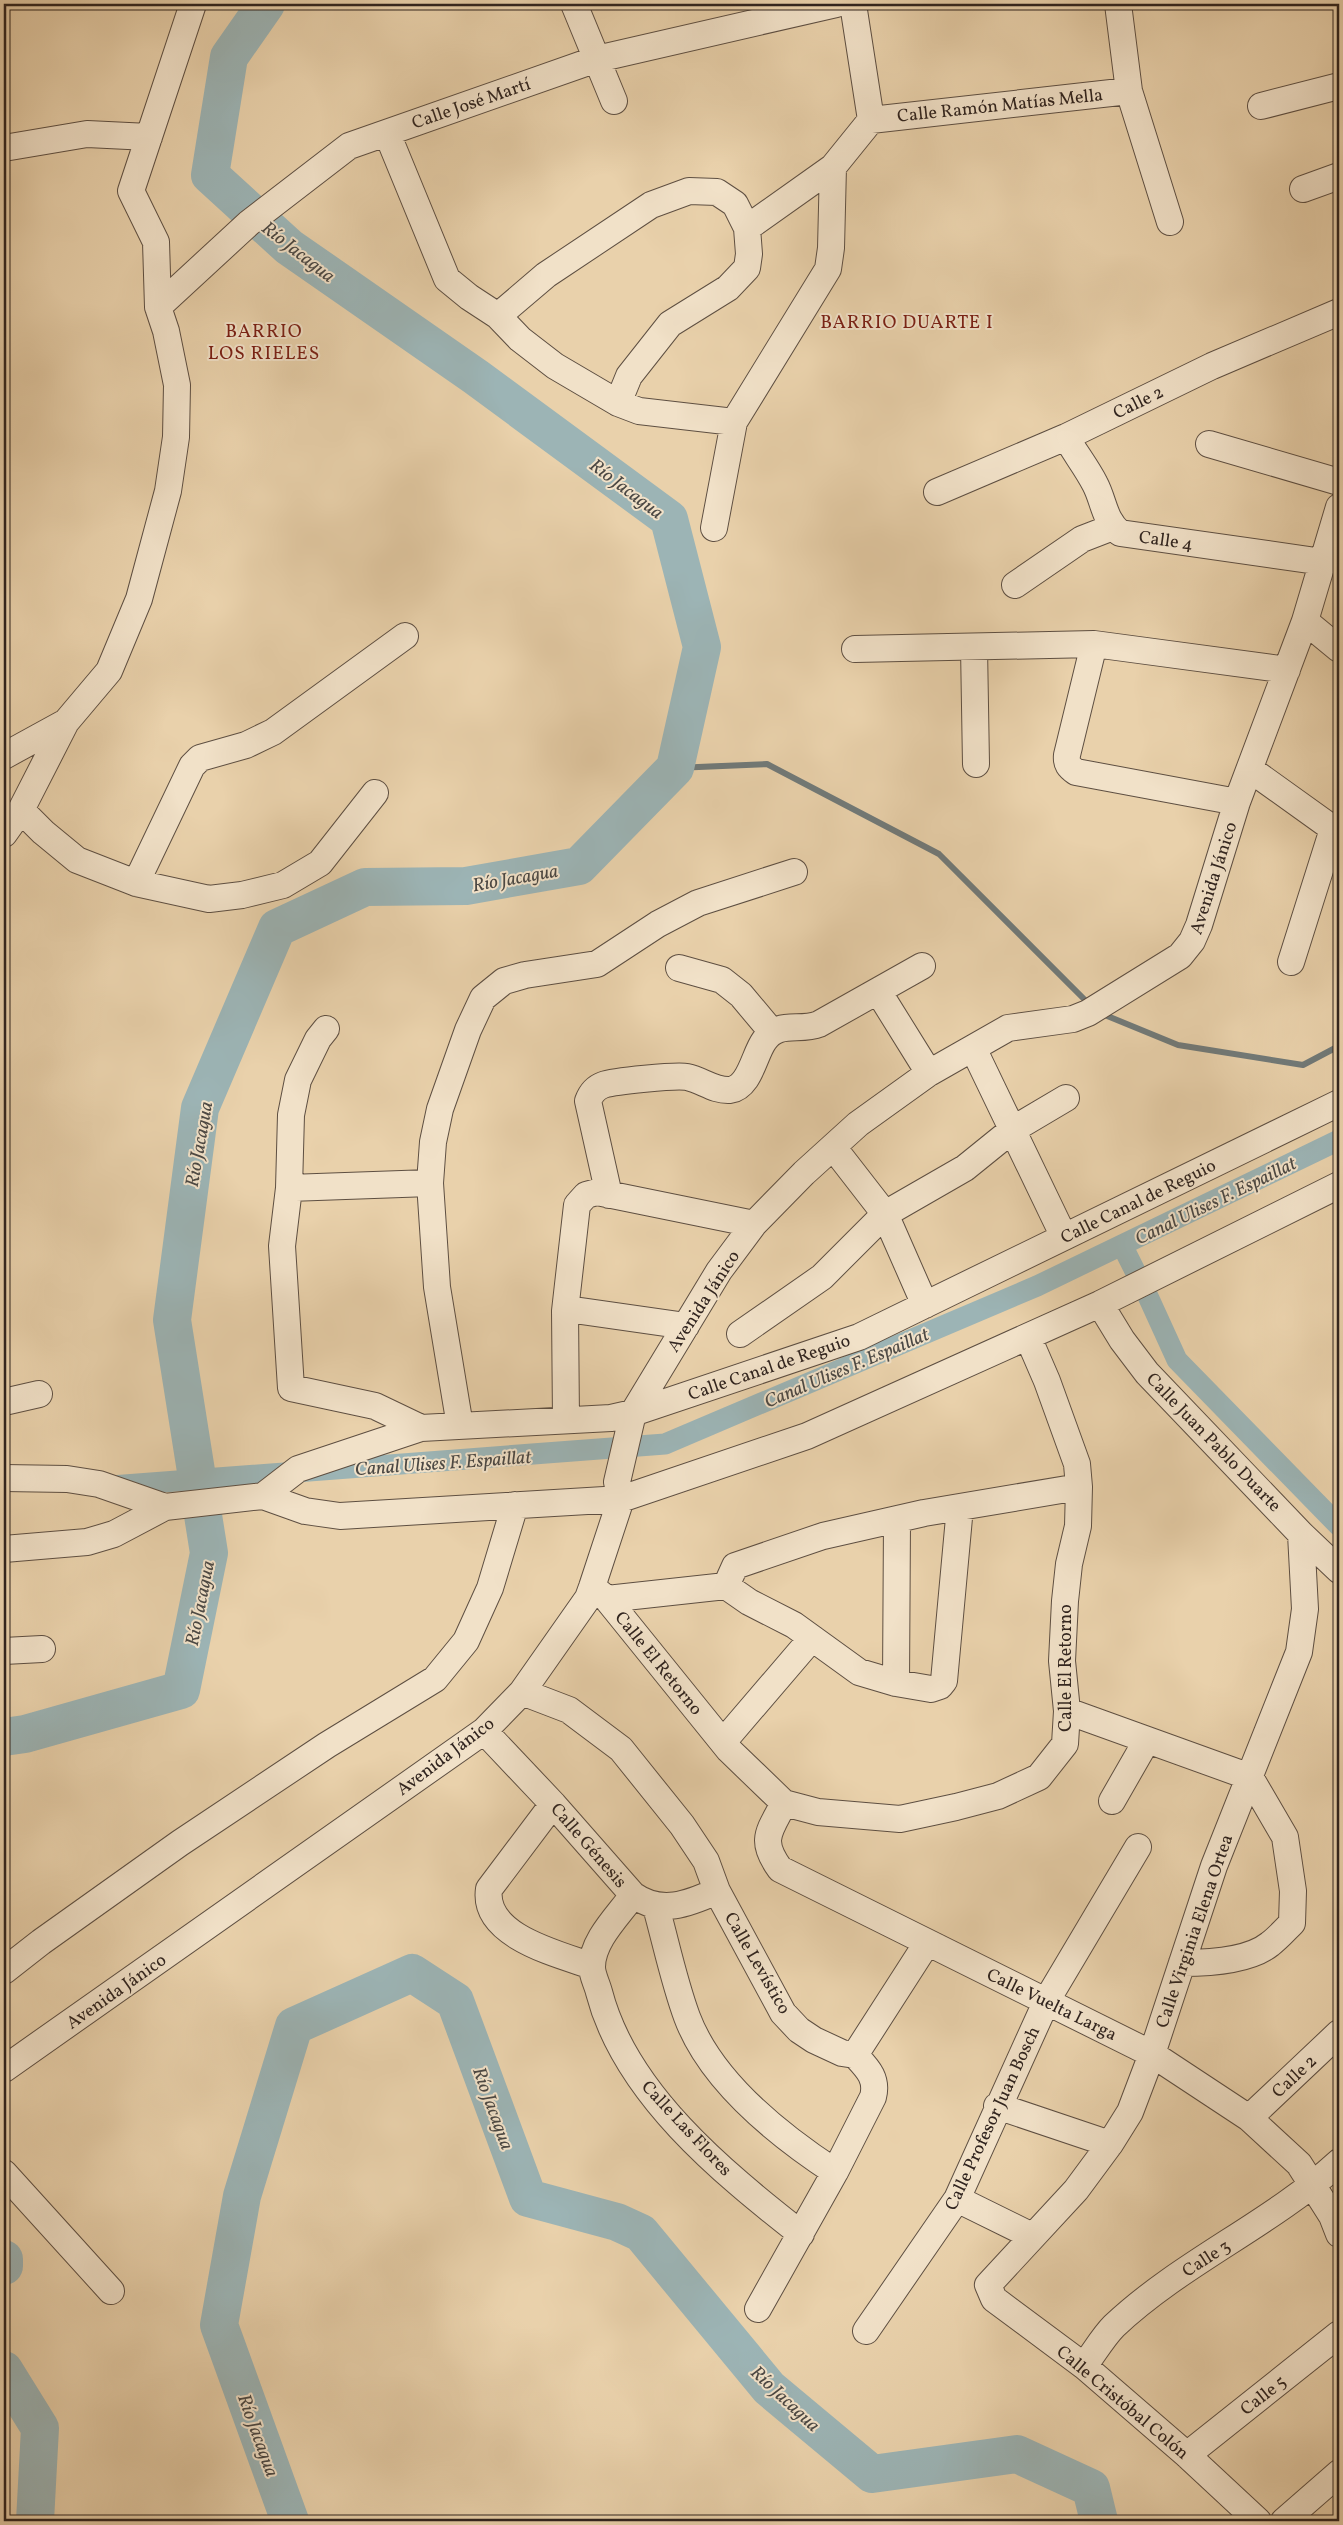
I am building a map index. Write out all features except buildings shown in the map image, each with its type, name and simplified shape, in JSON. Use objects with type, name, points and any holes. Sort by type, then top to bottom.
[{"type":"street","points":[[4,834],[21,810],[66,722],[109,671],[139,599],[168,491],[176,437],[177,385],[166,331],[158,307],[156,242],[131,192],[193,4]]},
{"type":"street","points":[[574,4],[614,101]]},
{"type":"street","name":"Calle José Martí","points":[[158,307],[249,223],[349,146],[597,59],[836,4]]},
{"type":"street","points":[[747,228],[833,167],[871,120],[853,4]]},
{"type":"street","points":[[1118,4],[1129,91],[1170,222]]},
{"type":"street","points":[[1261,106],[1339,86]]},
{"type":"street","name":"Calle Ramón Matías Mella","points":[[871,120],[1129,91]]},
{"type":"street","points":[[386,133],[447,279],[468,297],[498,316],[520,339],[555,366],[618,403],[639,411],[734,422]]},
{"type":"street","points":[[4,148],[86,134],[149,137]]},
{"type":"street","points":[[714,528],[734,422],[828,269],[831,248],[833,167]]},
{"type":"street","points":[[1303,189],[1339,176]]},
{"type":"street","points":[[498,316],[546,275],[643,210],[689,191],[717,192],[735,204],[747,228],[749,254],[747,268],[728,288],[670,324],[629,376],[618,403]]},
{"type":"street","name":"Calle 2","points":[[937,492],[1066,437],[1212,366],[1339,312]]},
{"type":"street","points":[[1015,585],[1082,539],[1113,527],[1096,486],[1066,437]]},
{"type":"street","points":[[1209,444],[1339,482]]},
{"type":"street","name":"Avenida Jánico","points":[[4,2069],[484,1731],[522,1692],[588,1598],[600,1593],[631,1419],[719,1271],[754,1224],[804,1173],[858,1124],[929,1073],[972,1048],[1008,1028],[1073,1019],[1095,1008],[1180,956],[1192,941],[1200,925],[1237,802],[1251,770],[1305,621],[1322,562],[1338,519]]},
{"type":"street","name":"Calle 4","points":[[1113,527],[1120,533],[1129,535],[1322,562]]},
{"type":"street","points":[[1305,621],[1339,649]]},
{"type":"street","points":[[136,884],[192,766],[200,758],[246,745],[273,732],[405,636]]},
{"type":"street","points":[[1094,644],[1067,755],[1066,762],[1070,768],[1076,772],[1237,802]]},
{"type":"street","points":[[856,649],[1094,644],[1287,670]]},
{"type":"street","points":[[974,647],[976,764]]},
{"type":"street","points":[[4,756],[66,722]]},
{"type":"street","points":[[1251,770],[1336,831],[1291,962]]},
{"type":"street","points":[[21,810],[77,860],[136,884],[208,899],[242,895],[283,884],[320,863],[375,793]]},
{"type":"street","points":[[460,1426],[437,1287],[430,1183],[433,1142],[440,1109],[468,1030],[483,998],[504,981],[526,975],[597,964],[658,924],[698,903],[794,872]]},
{"type":"street","points":[[609,1195],[588,1101],[597,1088],[611,1082],[686,1076],[719,1090],[733,1090],[745,1080],[764,1040],[772,1032],[782,1027],[809,1028],[819,1024],[922,966]]},
{"type":"street","points":[[679,968],[722,980],[741,995],[772,1032]]},
{"type":"street","points":[[878,991],[929,1073]]},
{"type":"street","points":[[326,1029],[318,1039],[298,1080],[290,1115],[289,1188],[282,1246],[291,1388],[375,1406],[421,1428]]},
{"type":"street","points":[[972,1048],[1064,1238]]},
{"type":"street","points":[[740,1334],[822,1277],[885,1214],[965,1168],[1012,1130],[1066,1098]]},
{"type":"street","name":"Calle Canal de Reguio","points":[[264,1496],[298,1469],[421,1428],[611,1418],[631,1419],[860,1337],[1339,1103]]},
{"type":"street","points":[[833,1147],[885,1214],[925,1304]]},
{"type":"street","points":[[289,1188],[430,1183]]},
{"type":"street","points":[[4,1548],[87,1542],[114,1534],[165,1507],[264,1496],[305,1511],[340,1516],[515,1505],[619,1490],[807,1436],[1100,1304],[1339,1185]]},
{"type":"street","points":[[566,1420],[565,1311],[577,1205],[586,1194],[597,1192],[754,1224]]},
{"type":"street","name":"Calle Juan Pablo Duarte","points":[[1100,1304],[1122,1340],[1147,1373],[1301,1534],[1339,1570]]},
{"type":"street","points":[[565,1311],[581,1311],[686,1326]]},
{"type":"street","name":"Calle El Retorno","points":[[600,1593],[722,1742],[784,1803],[818,1812],[900,1819],[998,1796],[1039,1777],[1065,1744],[1067,1711],[1062,1661],[1065,1601],[1069,1564],[1078,1526],[1079,1487],[1077,1464],[1047,1381],[1028,1337]]},
{"type":"street","points":[[4,1402],[39,1394]]},
{"type":"street","points":[[4,1478],[67,1479],[99,1484],[165,1507]]},
{"type":"street","points":[[726,1586],[735,1566],[823,1536],[897,1521],[924,1513],[1079,1487]]},
{"type":"street","points":[[4,1971],[41,1942],[180,1843],[327,1745],[435,1679],[466,1641],[490,1588],[515,1505]]},
{"type":"street","points":[[600,1593],[726,1586],[749,1602],[794,1625],[859,1672],[896,1683],[931,1689],[940,1686],[944,1681],[960,1507]]},
{"type":"street","points":[[896,1683],[897,1521]]},
{"type":"street","name":"Calle Virginia Elena Ortea","points":[[988,2285],[1076,2190],[1110,2144],[1130,2112],[1152,2054],[1214,1866],[1299,1652],[1305,1610],[1301,1534]]},
{"type":"street","points":[[722,1742],[812,1638]]},
{"type":"street","points":[[4,1651],[42,1649]]},
{"type":"street","name":"Calle Levístico","points":[[522,1692],[568,1710],[621,1749],[682,1825],[706,1862],[716,1891],[783,2013],[799,2030],[814,2040],[842,2053],[855,2055]]},
{"type":"street","points":[[1067,1711],[1250,1777],[1285,1837],[1293,1891],[1292,1922],[1268,1946],[1245,1955],[1217,1963],[1182,1963]]},
{"type":"street","name":"Calle Génesis","points":[[484,1731],[553,1804],[633,1895],[645,1904],[656,1907]]},
{"type":"street","points":[[1112,1801],[1147,1740]]},
{"type":"street","name":"Calle Vuelta Larga","points":[[784,1803],[768,1834],[769,1853],[780,1869],[927,1943],[1047,2000],[1152,2054],[1249,2118],[1299,2164],[1332,2216],[1339,2234]]},
{"type":"street","points":[[553,1804],[489,1889],[487,1902],[494,1914],[510,1932],[534,1945],[592,1966],[599,1941],[633,1895]]},
{"type":"street","name":"Calle Profesor Juan Bosch","points":[[866,2330],[957,2199],[997,2106],[1047,2000],[1138,1848]]},
{"type":"street","points":[[716,1891],[698,1899],[656,1907],[688,2018],[706,2054],[733,2088],[774,2128],[836,2172]]},
{"type":"street","points":[[758,2309],[836,2172],[874,2091],[875,2084],[870,2072],[855,2055],[927,1943]]},
{"type":"street","name":"Calle Las Flores","points":[[592,1966],[606,2018],[628,2063],[684,2130],[744,2189],[801,2234]]},
{"type":"street","name":"Calle 2","points":[[1249,2118],[1339,2033]]},
{"type":"street","points":[[997,2106],[1110,2144]]},
{"type":"street","name":"Calle 3","points":[[1084,2366],[1113,2327],[1188,2267],[1268,2219],[1313,2186],[1339,2162]]},
{"type":"street","points":[[4,2173],[111,2291]]},
{"type":"street","points":[[957,2199],[1032,2236]]},
{"type":"street","name":"Calle Cristóbal Colón","points":[[988,2285],[994,2298],[1084,2366],[1187,2455],[1258,2521]]},
{"type":"street","name":"Calle 5","points":[[1187,2455],[1339,2334]]},
{"type":"street","points":[[1284,2521],[1339,2473]]},
{"type":"waterway","name":"Río Jacagua","points":[[4,1737],[25,1734],[181,1690],[209,1553],[172,1320],[200,1108],[277,928],[365,887],[466,886],[579,866],[675,768],[702,647],[669,519],[476,377],[289,247],[210,175],[229,57],[266,4]]},
{"type":"waterway","points":[[675,768],[767,764],[939,854],[1091,1006]]},
{"type":"waterway","points":[[1100,1013],[1178,1045],[1303,1065],[1339,1046]]},
{"type":"waterway","name":"Canal Ulises F. Espaillat","points":[[111,1486],[665,1444],[1037,1286],[1339,1140]]},
{"type":"waterway","points":[[1122,1245],[1137,1275]]},
{"type":"waterway","points":[[1146,1292],[1177,1360],[1339,1526]]},
{"type":"waterway","name":"Río Jacagua","points":[[290,2521],[219,2325],[242,2196],[294,2026],[412,1973],[455,2001],[528,2198],[617,2222],[641,2233],[769,2388],[872,2474],[1017,2454],[1091,2488],[1099,2521]]},
{"type":"waterway","name":"Río Jacagua","points":[[4,2259],[4,2266]]},
{"type":"waterway","name":"Río Jacagua","points":[[4,2370],[40,2428],[35,2521]]},
{"type":"district","name":"BARRIO DUARTE I","points":[[907,321]]},
{"type":"district","name":"BARRIO LOS RIELES","points":[[264,341]]}]
